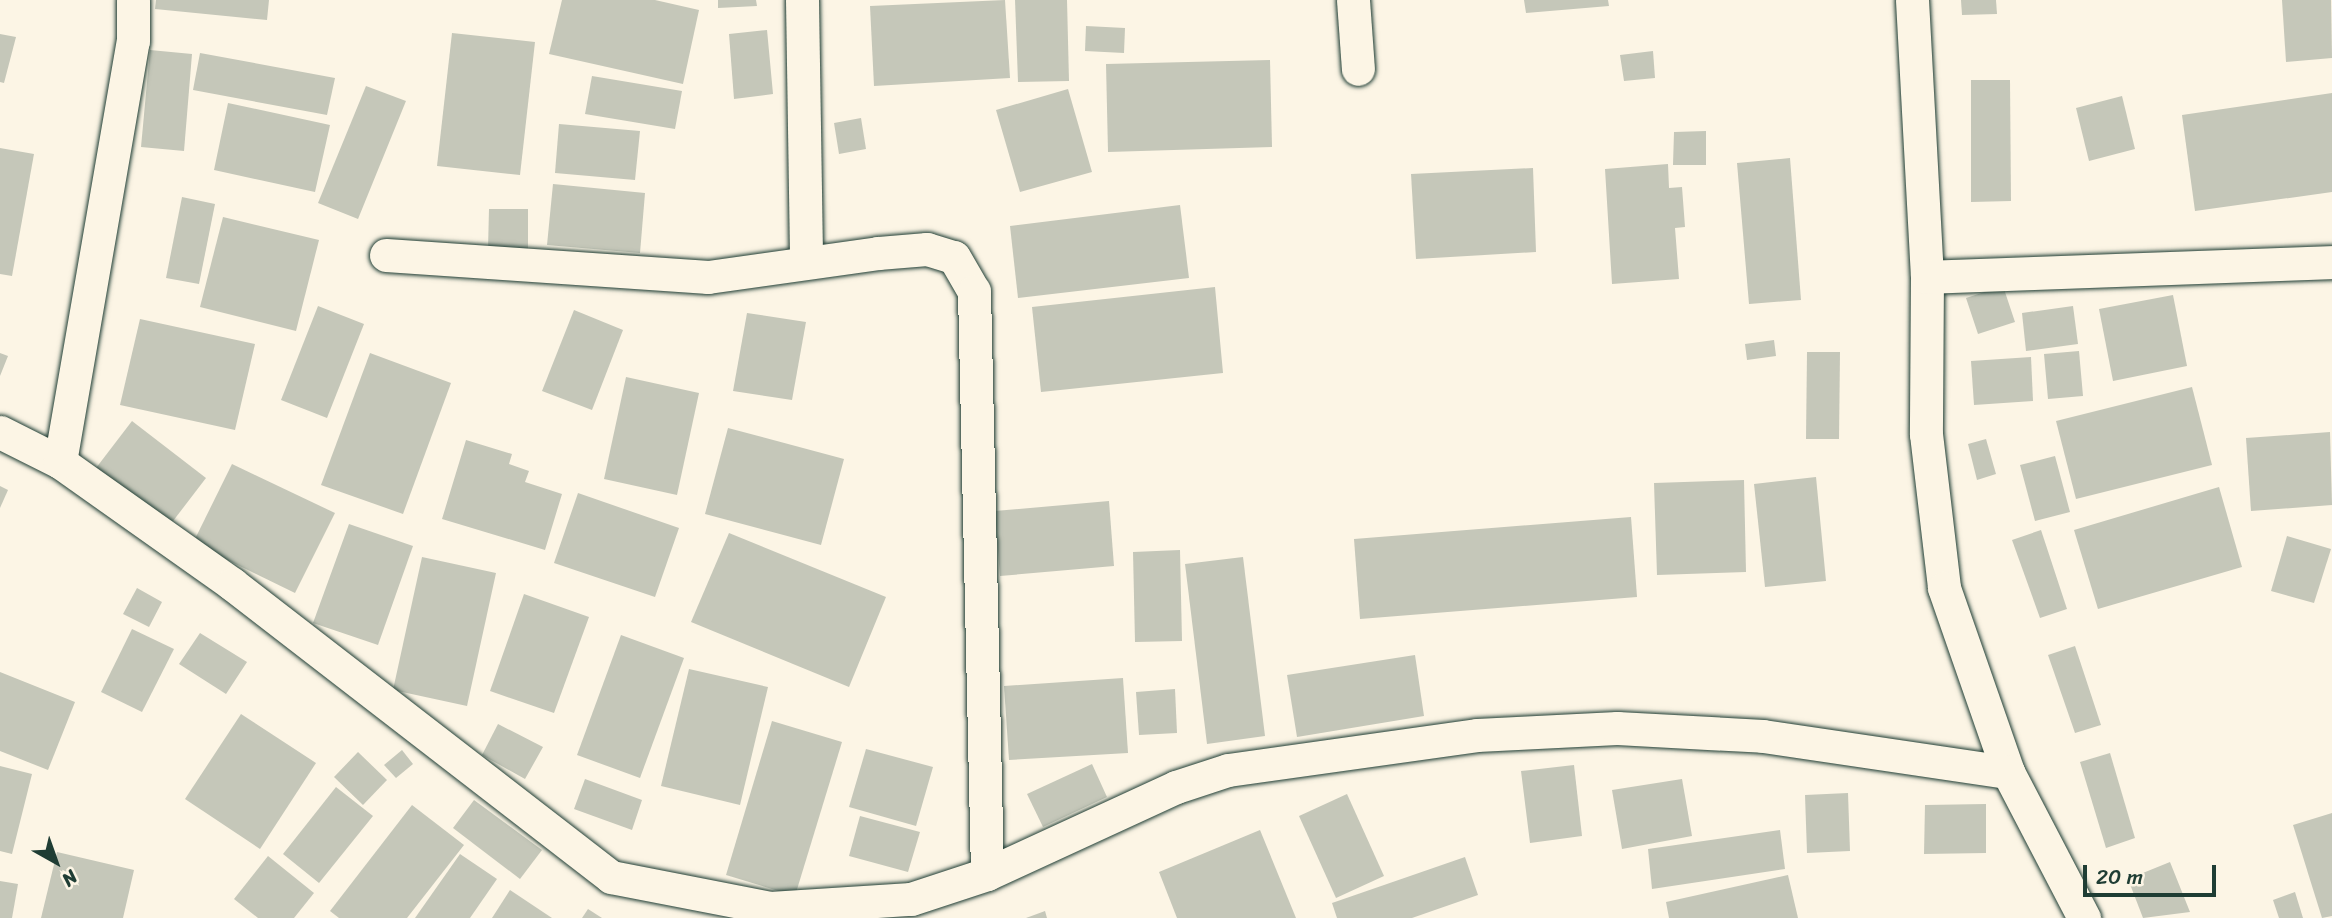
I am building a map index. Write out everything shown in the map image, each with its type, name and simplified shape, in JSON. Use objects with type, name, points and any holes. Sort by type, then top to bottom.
[{"type":"street","points":[[60,462],[133,41],[133,0]]},
{"type":"street","points":[[802,0],[806,262]]},
{"type":"street","points":[[1353,0],[1358,69]]},
{"type":"street","points":[[1912,0],[1927,277],[1926,434],[1944,589],[2008,772],[2084,918]]},
{"type":"street","points":[[386,255],[708,277],[806,262],[927,249],[954,257],[974,291],[987,874]]},
{"type":"street","points":[[1927,277],[2332,262]]},
{"type":"street","points":[[0,432],[60,462],[232,584],[611,877],[770,908],[911,899],[987,874],[1176,787],[1228,770],[1477,735],[1617,728],[1763,736],[2008,772]]},
{"type":"building","points":[[156,0],[269,0],[267,20],[155,9]]},
{"type":"building","points":[[562,0],[655,0],[699,10],[683,84],[549,54]]},
{"type":"building","points":[[718,0],[756,0],[757,6],[718,8]]},
{"type":"building","points":[[1005,0],[1010,78],[874,86],[870,6]]},
{"type":"building","points":[[1015,0],[1067,0],[1069,81],[1018,82]]},
{"type":"building","points":[[1524,0],[1608,0],[1609,6],[1526,13]]},
{"type":"building","points":[[1961,0],[1996,0],[1997,14],[1962,15]]},
{"type":"building","points":[[2282,0],[2331,0],[2332,58],[2286,62]]},
{"type":"building","points":[[1086,26],[1125,28],[1124,53],[1085,51]]},
{"type":"building","points":[[767,30],[773,94],[734,99],[729,34]]},
{"type":"building","points":[[452,33],[535,42],[520,175],[437,166]]},
{"type":"building","points":[[0,34],[16,37],[4,83],[0,82]]},
{"type":"building","points":[[150,50],[192,54],[184,151],[141,147]]},
{"type":"building","points":[[1653,51],[1655,78],[1624,81],[1620,55]]},
{"type":"building","points":[[200,53],[335,78],[327,115],[193,90]]},
{"type":"building","points":[[1270,60],[1272,147],[1108,152],[1106,64]]},
{"type":"building","points":[[592,76],[682,91],[675,129],[585,114]]},
{"type":"building","points":[[1971,80],[2010,80],[2011,201],[1971,202]]},
{"type":"building","points":[[366,86],[406,101],[358,219],[318,203]]},
{"type":"building","points":[[1068,89],[1092,172],[1020,192],[996,110]]},
{"type":"building","points":[[2332,93],[2332,192],[2195,211],[2182,115]]},
{"type":"building","points":[[2122,96],[2135,149],[2089,161],[2076,108]]},
{"type":"building","points":[[228,103],[330,125],[315,192],[214,170]]},
{"type":"building","points":[[861,118],[866,149],[839,154],[834,123]]},
{"type":"building","points":[[559,124],[640,131],[635,180],[555,173]]},
{"type":"building","points":[[1706,131],[1706,165],[1673,165],[1674,132]]},
{"type":"building","points":[[0,148],[34,154],[12,276],[0,274]]},
{"type":"building","points":[[1790,158],[1801,300],[1749,304],[1737,163]]},
{"type":"building","points":[[1668,164],[1669,188],[1682,187],[1685,227],[1675,228],[1679,279],[1612,284],[1605,169]]},
{"type":"building","points":[[1533,168],[1536,252],[1416,259],[1411,174]]},
{"type":"building","points":[[553,184],[645,193],[640,253],[547,245]]},
{"type":"building","points":[[182,197],[215,204],[199,284],[166,278]]},
{"type":"building","points":[[1180,205],[1189,278],[1018,298],[1010,226]]},
{"type":"building","points":[[489,209],[528,209],[528,249],[488,249]]},
{"type":"building","points":[[223,217],[319,240],[296,331],[200,307]]},
{"type":"building","points":[[2003,286],[2015,322],[1978,334],[1966,298]]},
{"type":"building","points":[[1215,287],[1223,373],[1041,392],[1032,307]]},
{"type":"building","points":[[2173,295],[2187,366],[2113,381],[2099,309]]},
{"type":"building","points":[[318,306],[364,324],[327,418],[281,400]]},
{"type":"building","points":[[2073,306],[2078,344],[2026,351],[2022,313]]},
{"type":"building","points":[[574,310],[623,330],[592,410],[542,391]]},
{"type":"building","points":[[747,313],[806,322],[792,400],[733,391]]},
{"type":"building","points":[[140,319],[255,344],[235,430],[120,405]]},
{"type":"building","points":[[1774,340],[1776,356],[1747,360],[1745,344]]},
{"type":"building","points":[[2079,351],[2083,396],[2048,399],[2044,354]]},
{"type":"building","points":[[1807,352],[1840,352],[1839,439],[1806,439]]},
{"type":"building","points":[[0,353],[8,356],[0,376]]},
{"type":"building","points":[[370,353],[451,383],[403,514],[321,485]]},
{"type":"building","points":[[2031,357],[2033,401],[1974,405],[1971,361]]},
{"type":"building","points":[[626,377],[699,393],[677,495],[604,479]]},
{"type":"building","points":[[2192,387],[2212,465],[2076,499],[2056,421]]},
{"type":"building","points":[[132,421],[206,478],[170,525],[96,468]]},
{"type":"building","points":[[728,428],[844,459],[821,545],[705,514]]},
{"type":"building","points":[[2330,432],[2332,505],[2251,511],[2246,438]]},
{"type":"building","points":[[1986,439],[1996,474],[1977,480],[1968,444]]},
{"type":"building","points":[[466,440],[512,454],[509,464],[529,471],[525,482],[562,494],[545,550],[442,519]]},
{"type":"building","points":[[2055,456],[2070,512],[2035,521],[2020,465]]},
{"type":"building","points":[[232,464],[335,513],[295,593],[193,543]]},
{"type":"building","points":[[1816,477],[1826,581],[1765,587],[1754,484]]},
{"type":"building","points":[[1744,480],[1746,572],[1657,575],[1654,483]]},
{"type":"building","points":[[0,486],[8,490],[0,508]]},
{"type":"building","points":[[2219,487],[2242,567],[2098,609],[2074,530]]},
{"type":"building","points":[[578,493],[679,528],[655,597],[554,563]]},
{"type":"building","points":[[1109,501],[1114,566],[1000,576],[995,511]]},
{"type":"building","points":[[1631,517],[1637,597],[1360,619],[1354,539]]},
{"type":"building","points":[[349,524],[413,546],[378,645],[313,623]]},
{"type":"building","points":[[2041,530],[2067,609],[2040,618],[2012,540]]},
{"type":"building","points":[[729,533],[886,597],[849,687],[691,622]]},
{"type":"building","points":[[2287,536],[2331,549],[2314,603],[2271,591]]},
{"type":"building","points":[[1180,550],[1182,641],[1135,642],[1133,552]]},
{"type":"building","points":[[422,557],[496,573],[467,706],[393,690]]},
{"type":"building","points":[[1243,557],[1265,736],[1207,744],[1185,564]]},
{"type":"building","points":[[137,588],[162,602],[149,627],[123,614]]},
{"type":"building","points":[[524,594],[589,617],[554,713],[490,691]]},
{"type":"building","points":[[132,629],[174,649],[142,712],[101,692]]},
{"type":"building","points":[[200,633],[247,662],[226,694],[179,664]]},
{"type":"building","points":[[621,635],[684,658],[640,778],[577,755]]},
{"type":"building","points":[[2075,646],[2101,725],[2075,733],[2048,655]]},
{"type":"building","points":[[1415,655],[1424,716],[1297,737],[1287,675]]},
{"type":"building","points":[[689,669],[768,687],[740,805],[661,786]]},
{"type":"building","points":[[0,672],[75,702],[48,770],[0,751]]},
{"type":"building","points":[[1123,678],[1128,753],[1009,760],[1004,686]]},
{"type":"building","points":[[1175,689],[1177,733],[1139,735],[1136,692]]},
{"type":"building","points":[[241,714],[316,763],[260,849],[185,799]]},
{"type":"building","points":[[772,721],[842,742],[795,896],[726,875]]},
{"type":"building","points":[[498,724],[543,747],[525,779],[482,755]]},
{"type":"building","points":[[866,749],[933,767],[916,826],[849,807]]},
{"type":"building","points":[[402,750],[413,764],[396,778],[384,765]]},
{"type":"building","points":[[358,752],[387,780],[363,805],[334,777]]},
{"type":"building","points":[[2110,753],[2135,838],[2106,848],[2080,762]]},
{"type":"building","points":[[1092,764],[1107,797],[1043,827],[1027,794]]},
{"type":"building","points":[[1574,765],[1582,836],[1530,843],[1521,771]]},
{"type":"building","points":[[0,766],[32,774],[12,854],[0,851]]},
{"type":"building","points":[[585,779],[642,800],[632,830],[574,809]]},
{"type":"building","points":[[1682,779],[1692,836],[1622,849],[1612,790]]},
{"type":"building","points":[[336,787],[373,816],[319,883],[283,854]]},
{"type":"building","points":[[1848,793],[1850,851],[1807,853],[1805,795]]},
{"type":"building","points":[[1347,794],[1384,876],[1336,898],[1299,816]]},
{"type":"building","points":[[474,800],[542,850],[520,879],[453,828]]},
{"type":"building","points":[[1986,804],[1986,853],[1924,854],[1925,805]]},
{"type":"building","points":[[412,805],[464,845],[407,918],[339,918],[330,911]]},
{"type":"building","points":[[2332,813],[2332,916],[2322,918],[2293,825]]},
{"type":"building","points":[[860,816],[920,832],[908,872],[849,856]]},
{"type":"building","points":[[1260,830],[1296,918],[1177,918],[1159,872]]},
{"type":"building","points":[[1780,830],[1785,869],[1652,889],[1648,849]]},
{"type":"building","points":[[57,852],[134,870],[123,918],[41,918]]},
{"type":"building","points":[[460,854],[497,879],[470,918],[415,918]]},
{"type":"building","points":[[268,856],[314,893],[294,918],[258,918],[234,899]]},
{"type":"building","points":[[1465,857],[1478,895],[1412,918],[1337,918],[1332,903]]},
{"type":"building","points":[[2170,862],[2190,912],[2143,918],[2128,879]]},
{"type":"building","points":[[1788,875],[1798,918],[1669,918],[1666,902]]},
{"type":"building","points":[[0,881],[18,884],[12,918],[0,918]]},
{"type":"building","points":[[510,890],[552,918],[492,918]]},
{"type":"building","points":[[2295,892],[2303,918],[2279,918],[2273,900]]},
{"type":"building","points":[[588,909],[602,918],[582,918]]},
{"type":"building","points":[[1045,911],[1047,918],[1026,918]]}]
